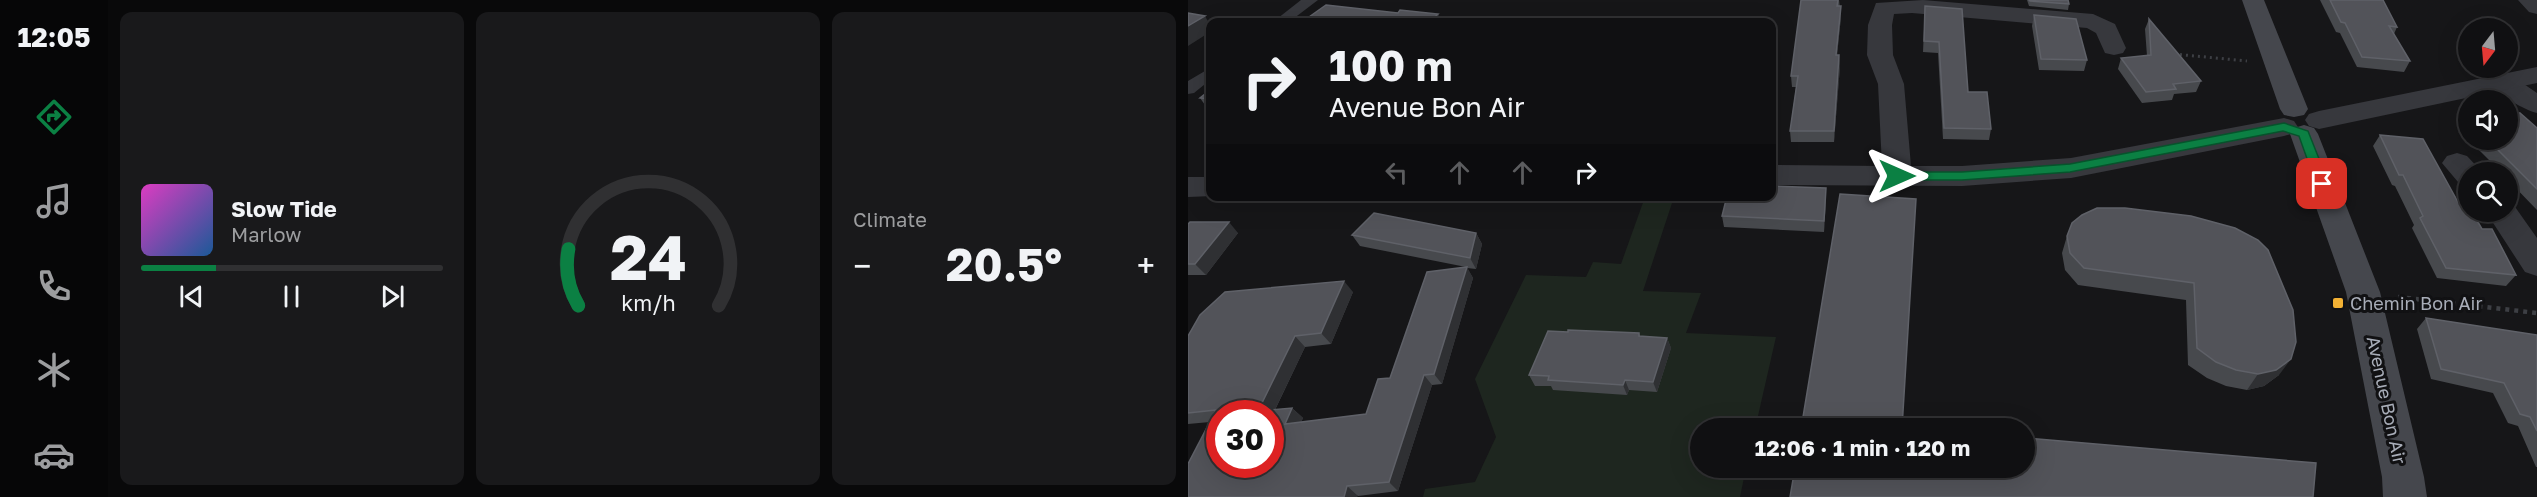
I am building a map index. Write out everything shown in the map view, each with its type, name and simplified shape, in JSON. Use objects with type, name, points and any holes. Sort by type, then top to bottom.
[{"type":"main road","name":"Avenue Bon Air","points":[[2253,0],[2363,292],[2403,477],[2405,497]]},
{"type":"street","points":[[2529,0],[2537,7]]},
{"type":"street","points":[[1897,176],[1891,84],[1880,55],[1880,25],[1885,4],[2093,21],[2106,29],[2114,48]]},
{"type":"street","points":[[1776,176],[1962,176],[2070,168],[2506,84],[2537,75]]},
{"type":"street","points":[[2506,84],[2537,105]]},
{"type":"street","points":[[1188,188],[1206,187]]},
{"type":"street","points":[[2509,222],[2537,263]]},
{"type":"lane","points":[[1286,18],[1311,0]]},
{"type":"lane","points":[[1188,89],[1206,75]]},
{"type":"path","points":[[2172,54],[2277,64]]},
{"type":"path","points":[[2363,292],[2537,313]]},
{"type":"shaded area","points":[[1644,201],[1673,201],[1643,291],[1701,293],[1686,333],[1776,337],[1758,418],[1690,418],[1690,478],[1744,478],[1740,497],[1423,497],[1425,489],[1475,482],[1496,437],[1475,379],[1526,275],[1586,277],[1593,262],[1621,264]]},
{"type":"building","points":[[1801,0],[1838,0],[1837,6],[1841,6],[1836,55],[1839,55],[1834,131],[1790,131],[1798,76],[1791,76]]},
{"type":"building","points":[[2068,0],[2069,4],[2030,1]]},
{"type":"building","points":[[2330,0],[2383,0],[2397,27],[2389,26],[2410,61],[2362,57],[2345,23],[2341,22]]},
{"type":"building","points":[[1326,5],[1398,13],[1400,10],[1438,14],[1434,18],[1308,18]]},
{"type":"building","points":[[1925,6],[1962,9],[1968,92],[1987,92],[1991,129],[1944,128],[1939,42],[1924,41]]},
{"type":"building","points":[[1188,13],[1205,16],[1188,26]]},
{"type":"building","points":[[2034,15],[2076,19],[2087,60],[2041,59]]},
{"type":"building","points":[[2149,19],[2201,81],[2173,84],[2176,89],[2146,92],[2121,58],[2151,55]]},
{"type":"building","points":[[2518,113],[2520,113],[2537,128],[2537,189],[2518,170],[2518,162],[2510,162],[2498,150],[2518,150]]},
{"type":"building","points":[[2380,135],[2423,139],[2458,202],[2458,222],[2478,222],[2482,229],[2492,229],[2516,275],[2446,268],[2420,218],[2423,216],[2403,175],[2399,175]]},
{"type":"building","points":[[1776,186],[1826,188],[1824,221],[1722,216],[1726,201],[1776,201]]},
{"type":"building","points":[[1840,194],[1916,199],[1903,418],[1803,418]]},
{"type":"building","points":[[2097,208],[2125,208],[2191,216],[2235,228],[2258,240],[2268,250],[2293,310],[2296,342],[2291,359],[2276,370],[2258,374],[2236,370],[2216,362],[2197,348],[2194,283],[2084,268],[2070,253],[2067,236],[2072,223]]},
{"type":"building","points":[[1374,213],[1476,233],[1470,258],[1352,235]]},
{"type":"building","points":[[1190,222],[1229,222],[1195,264],[1188,264],[1188,224]]},
{"type":"building","points":[[1467,267],[1434,374],[1424,375],[1389,482],[1347,486],[1344,497],[1188,497],[1188,464],[1206,429],[1206,478],[1284,478],[1284,409],[1292,408],[1285,424],[1366,414],[1378,379],[1390,378],[1427,272]]},
{"type":"building","points":[[1344,281],[1321,333],[1295,336],[1263,400],[1206,400],[1206,411],[1188,413],[1188,336],[1200,315],[1225,292]]},
{"type":"building","points":[[2426,318],[2537,335],[2537,431],[2530,417],[2520,414],[2504,383],[2441,369]]},
{"type":"building","points":[[1568,330],[1639,333],[1639,336],[1667,338],[1653,382],[1625,380],[1623,385],[1548,380],[1549,376],[1529,375],[1548,331],[1568,332]]},
{"type":"building","points":[[2035,439],[2316,463],[2313,497],[1790,497],[1793,478],[2035,478]]},
{"type":"place","name":"Chemin Bon Air","points":[[2338,303]]},
{"type":"route","points":[[1897,176],[1962,176],[2070,168],[2284,127],[2304,134],[2322,184]]}]
